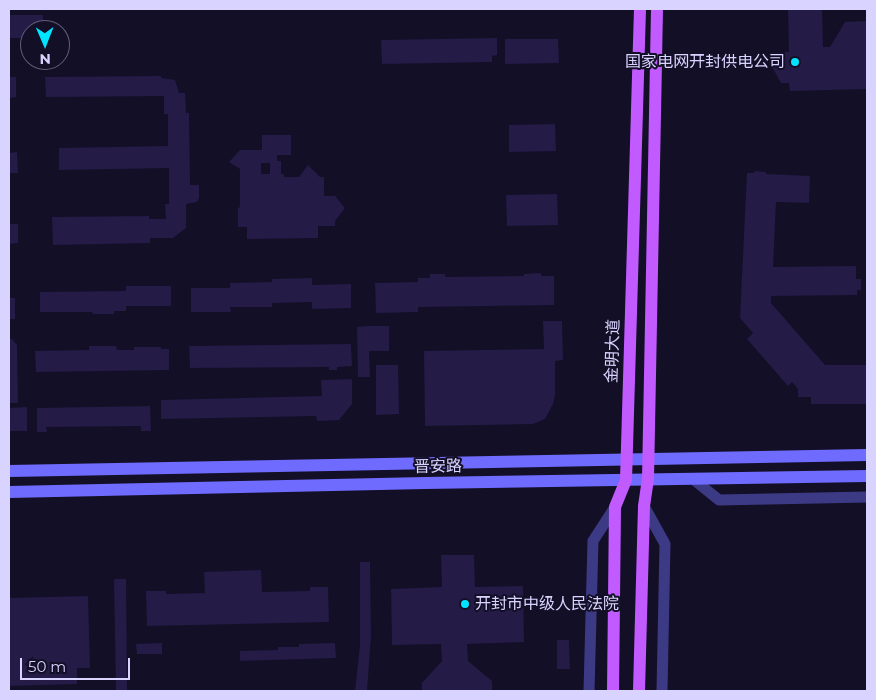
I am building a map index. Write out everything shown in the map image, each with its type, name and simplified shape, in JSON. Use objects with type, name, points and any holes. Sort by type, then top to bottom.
[{"type":"main road","name":"金明大道","points":[[613,691],[615,507],[626,480],[640,9]]},
{"type":"main road","points":[[639,691],[644,506],[648,479],[657,9]]},
{"type":"main road","name":"晋安路","points":[[9,470],[867,455]]},
{"type":"main road","name":"晋安路","points":[[9,492],[867,476]]},
{"type":"street","points":[[693,479],[719,500],[867,497]]},
{"type":"street","points":[[644,506],[665,544],[662,691]]},
{"type":"street","points":[[589,691],[594,541],[615,507]]},
{"type":"building","points":[[788,9],[822,9],[823,47],[830,47],[845,22],[867,21],[867,89],[790,91],[789,83],[781,83],[772,67],[780,52],[789,52]]},
{"type":"building","points":[[9,15],[43,15],[43,20],[20,20],[20,38],[9,38]]},
{"type":"building","points":[[497,38],[497,55],[492,56],[492,62],[382,64],[381,40]]},
{"type":"building","points":[[505,39],[558,39],[559,63],[505,64]]},
{"type":"building","points":[[161,76],[161,78],[175,80],[179,93],[185,93],[186,113],[189,113],[190,185],[199,185],[199,198],[197,202],[186,204],[186,228],[173,238],[150,238],[150,243],[53,245],[52,217],[149,216],[149,219],[166,219],[165,204],[169,204],[169,168],[59,170],[59,148],[168,146],[168,114],[164,114],[164,96],[46,97],[45,77]]},
{"type":"building","points":[[9,77],[16,77],[16,97],[9,98]]},
{"type":"building","points":[[555,124],[556,151],[509,152],[509,125]]},
{"type":"building","points":[[262,135],[291,135],[291,155],[277,155],[277,161],[281,161],[281,174],[284,174],[284,177],[299,177],[308,165],[320,177],[324,177],[324,196],[335,196],[345,208],[335,221],[335,226],[318,226],[318,238],[247,239],[247,227],[238,227],[240,169],[229,162],[240,150],[262,150]],"holes":[[[261,163],[270,163],[270,174],[261,174]]]},
{"type":"building","points":[[17,152],[18,173],[9,173],[9,153]]},
{"type":"building","points":[[755,171],[766,172],[766,174],[810,176],[809,203],[776,202],[773,267],[856,266],[856,279],[861,279],[861,290],[857,290],[857,295],[771,296],[771,303],[825,365],[867,365],[867,404],[811,404],[811,397],[798,397],[798,389],[792,382],[788,386],[747,339],[753,333],[740,318],[747,173],[754,173]]},
{"type":"building","points":[[557,194],[558,225],[507,226],[506,195]]},
{"type":"building","points":[[9,224],[18,224],[18,243],[9,244]]},
{"type":"building","points":[[541,273],[541,276],[554,276],[554,305],[418,307],[418,312],[376,313],[375,283],[418,282],[418,278],[430,278],[430,274],[445,274],[445,277],[524,276],[524,274]]},
{"type":"building","points":[[312,278],[312,285],[351,284],[351,308],[312,309],[312,302],[272,303],[272,307],[230,307],[231,312],[191,312],[191,288],[230,288],[230,283],[272,282],[272,279]]},
{"type":"building","points":[[126,286],[171,286],[171,306],[126,306],[126,311],[114,311],[114,314],[40,312],[40,292],[126,291]]},
{"type":"building","points":[[9,298],[15,298],[15,319],[9,319]]},
{"type":"building","points":[[543,321],[562,321],[563,360],[555,361],[555,395],[553,404],[545,419],[533,424],[425,426],[424,351],[544,349]]},
{"type":"building","points":[[389,326],[389,351],[369,351],[370,377],[358,377],[357,327]]},
{"type":"building","points":[[9,339],[12,339],[17,345],[18,403],[9,403]]},
{"type":"building","points":[[351,344],[352,366],[337,367],[337,370],[329,370],[329,367],[190,368],[189,346]]},
{"type":"building","points":[[89,346],[116,346],[117,350],[134,350],[134,347],[161,347],[161,349],[169,349],[169,370],[36,372],[35,351],[89,350]]},
{"type":"building","points":[[376,365],[398,365],[399,414],[376,415]]},
{"type":"building","points":[[352,379],[352,404],[339,420],[317,421],[316,416],[161,419],[161,400],[322,396],[321,380]]},
{"type":"building","points":[[150,406],[151,431],[141,431],[141,426],[46,427],[47,432],[37,432],[37,408]]},
{"type":"building","points":[[27,407],[27,431],[9,431],[9,408]]},
{"type":"building","points":[[441,555],[474,555],[475,587],[523,586],[524,642],[467,644],[468,661],[492,681],[492,691],[422,691],[422,683],[442,661],[441,644],[392,645],[391,589],[442,587]]},
{"type":"building","points":[[360,562],[370,562],[371,636],[367,691],[355,691],[360,645]]},
{"type":"building","points":[[261,570],[262,592],[310,591],[310,587],[328,587],[329,622],[147,626],[146,591],[166,591],[166,594],[205,593],[204,572]]},
{"type":"building","points":[[114,579],[126,579],[127,691],[116,691]]},
{"type":"building","points":[[88,596],[90,668],[77,668],[77,684],[9,686],[9,598]]},
{"type":"building","points":[[557,640],[569,640],[570,669],[557,669]]},
{"type":"building","points":[[162,643],[162,654],[137,654],[136,644]]},
{"type":"building","points":[[335,643],[336,658],[240,661],[240,651],[278,650],[278,647],[299,647],[299,644]]},
{"type":"place","name":"国家电网开封供电公司","points":[[795,62]]},
{"type":"place","name":"开封市中级人民法院","points":[[465,604]]}]
